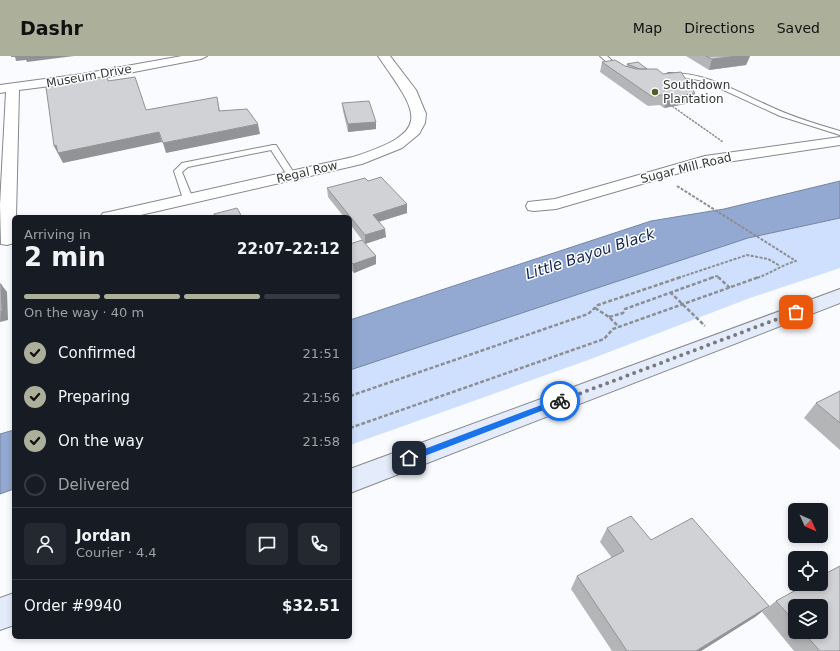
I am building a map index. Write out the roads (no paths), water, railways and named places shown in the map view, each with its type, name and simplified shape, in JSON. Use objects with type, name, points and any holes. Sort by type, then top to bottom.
[{"type":"main road","points":[[352,480],[720,340],[840,296]]},
{"type":"main road","points":[[0,614],[12,610]]},
{"type":"street","name":"Museum Drive","points":[[6,88],[82,78],[201,56]]},
{"type":"street","name":"Regal Row","points":[[118,215],[292,176],[378,154],[399,144],[414,131],[419,119],[419,113],[408,90],[384,56]]},
{"type":"street","points":[[6,88],[7,240]]},
{"type":"street","name":"Sugar Mill Road","points":[[534,206],[556,204],[705,161],[840,141]]},
{"type":"lane","points":[[603,56],[621,72],[627,74]]},
{"type":"lane","points":[[660,75],[690,75],[709,79],[766,107],[805,122],[840,133]]},
{"type":"lane","points":[[188,199],[178,171],[185,165],[273,147],[292,176]]},
{"type":"water","name":"Little Bayou Black","points":[[840,181],[840,218],[748,238],[352,369],[352,319],[651,221],[724,209]]},
{"type":"water","points":[[12,431],[12,490],[0,494],[0,434]]},
{"type":"place","name":"Southdown Plantation","points":[[655,92]]}]
